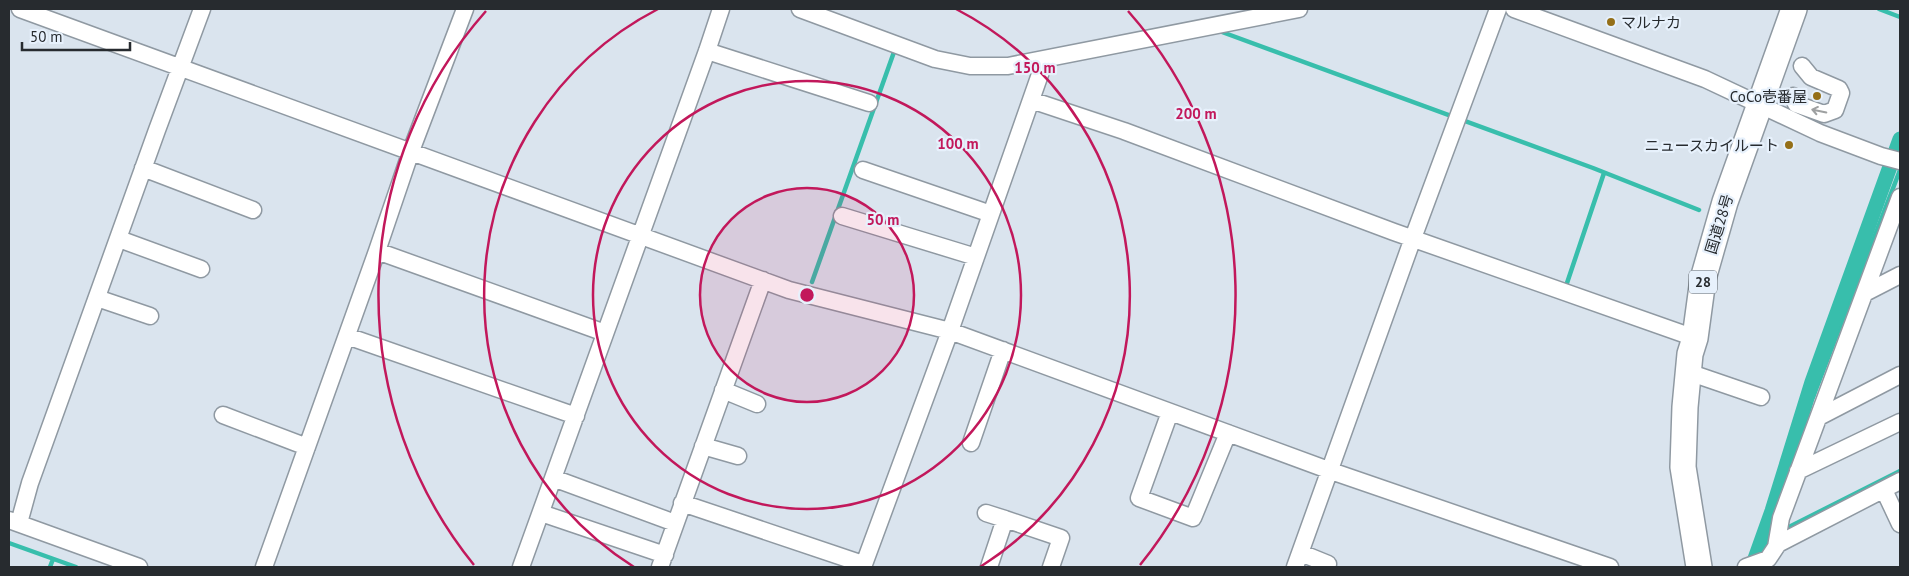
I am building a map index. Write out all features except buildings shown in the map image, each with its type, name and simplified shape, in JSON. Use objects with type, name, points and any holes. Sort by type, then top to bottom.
[{"type":"highway","name":"国道28号","points":[[1699,567],[1683,467],[1685,407],[1690,354],[1695,338],[1706,269],[1725,202],[1794,9]]},
{"type":"street","points":[[20,9],[789,290],[950,331],[1331,471],[1610,567]]},
{"type":"street","points":[[139,567],[14,521],[30,483],[202,9]]},
{"type":"street","points":[[264,567],[411,151],[465,9]]},
{"type":"street","points":[[521,567],[721,9]]},
{"type":"street","points":[[800,9],[935,59],[970,66],[999,66],[1044,60],[1299,9]]},
{"type":"street","points":[[1328,564],[1298,560],[1413,238],[1498,9]]},
{"type":"street","points":[[1514,9],[1705,79],[1820,133],[1881,156],[1900,161]]},
{"type":"street","points":[[707,51],[869,104]]},
{"type":"street","points":[[682,503],[863,566],[950,331],[1044,60]]},
{"type":"street","points":[[1793,96],[1796,104],[1824,114],[1835,110],[1840,98],[1841,93],[1839,89],[1810,77],[1802,66]]},
{"type":"street","points":[[1031,100],[1124,131],[1413,238],[1695,338]]},
{"type":"street","points":[[143,168],[253,210]]},
{"type":"street","points":[[864,170],[991,214]]},
{"type":"street","points":[[1776,547],[1780,518],[1900,197]]},
{"type":"street","points":[[842,216],[976,257]]},
{"type":"street","points":[[119,239],[201,268]]},
{"type":"street","points":[[377,251],[605,333]]},
{"type":"street","points":[[1865,293],[1900,275]]},
{"type":"street","points":[[541,513],[663,561],[682,503],[763,280]]},
{"type":"street","points":[[97,298],[150,316]]},
{"type":"street","points":[[347,336],[576,416]]},
{"type":"street","points":[[971,443],[1003,350]]},
{"type":"street","points":[[1688,372],[1761,397]]},
{"type":"street","points":[[1819,417],[1900,375]]},
{"type":"street","points":[[723,390],[757,404]]},
{"type":"street","points":[[1170,412],[1139,498],[1175,512],[1193,518],[1228,433]]},
{"type":"street","points":[[223,415],[307,447]]},
{"type":"street","points":[[1798,471],[1900,422]]},
{"type":"street","points":[[703,446],[738,456]]},
{"type":"street","points":[[553,478],[675,523]]},
{"type":"street","points":[[1746,567],[1768,559],[1778,544],[1900,482]]},
{"type":"street","points":[[1884,490],[1900,524]]},
{"type":"street","points":[[986,513],[1061,538],[1051,567]]},
{"type":"street","points":[[989,567],[1005,519]]},
{"type":"waterway","points":[[1879,9],[1900,17]]},
{"type":"waterway","points":[[1222,32],[1593,168],[1699,210]]},
{"type":"waterway","points":[[812,282],[894,52]]},
{"type":"waterway","points":[[1752,567],[1772,511],[1812,382],[1900,139]]},
{"type":"waterway","points":[[1813,397],[1900,170]]},
{"type":"waterway","points":[[1567,283],[1604,173]]},
{"type":"waterway","points":[[1783,530],[1900,471]]},
{"type":"waterway","points":[[1761,541],[1773,535]]},
{"type":"waterway","points":[[9,543],[76,567]]},
{"type":"waterway","points":[[50,567],[53,559]]},
{"type":"place","name":"マルナカ","points":[[1611,22]]},
{"type":"place","name":"CoCo壱番屋","points":[[1817,96]]},
{"type":"place","name":"ニュースカイルート","points":[[1789,145]]}]
